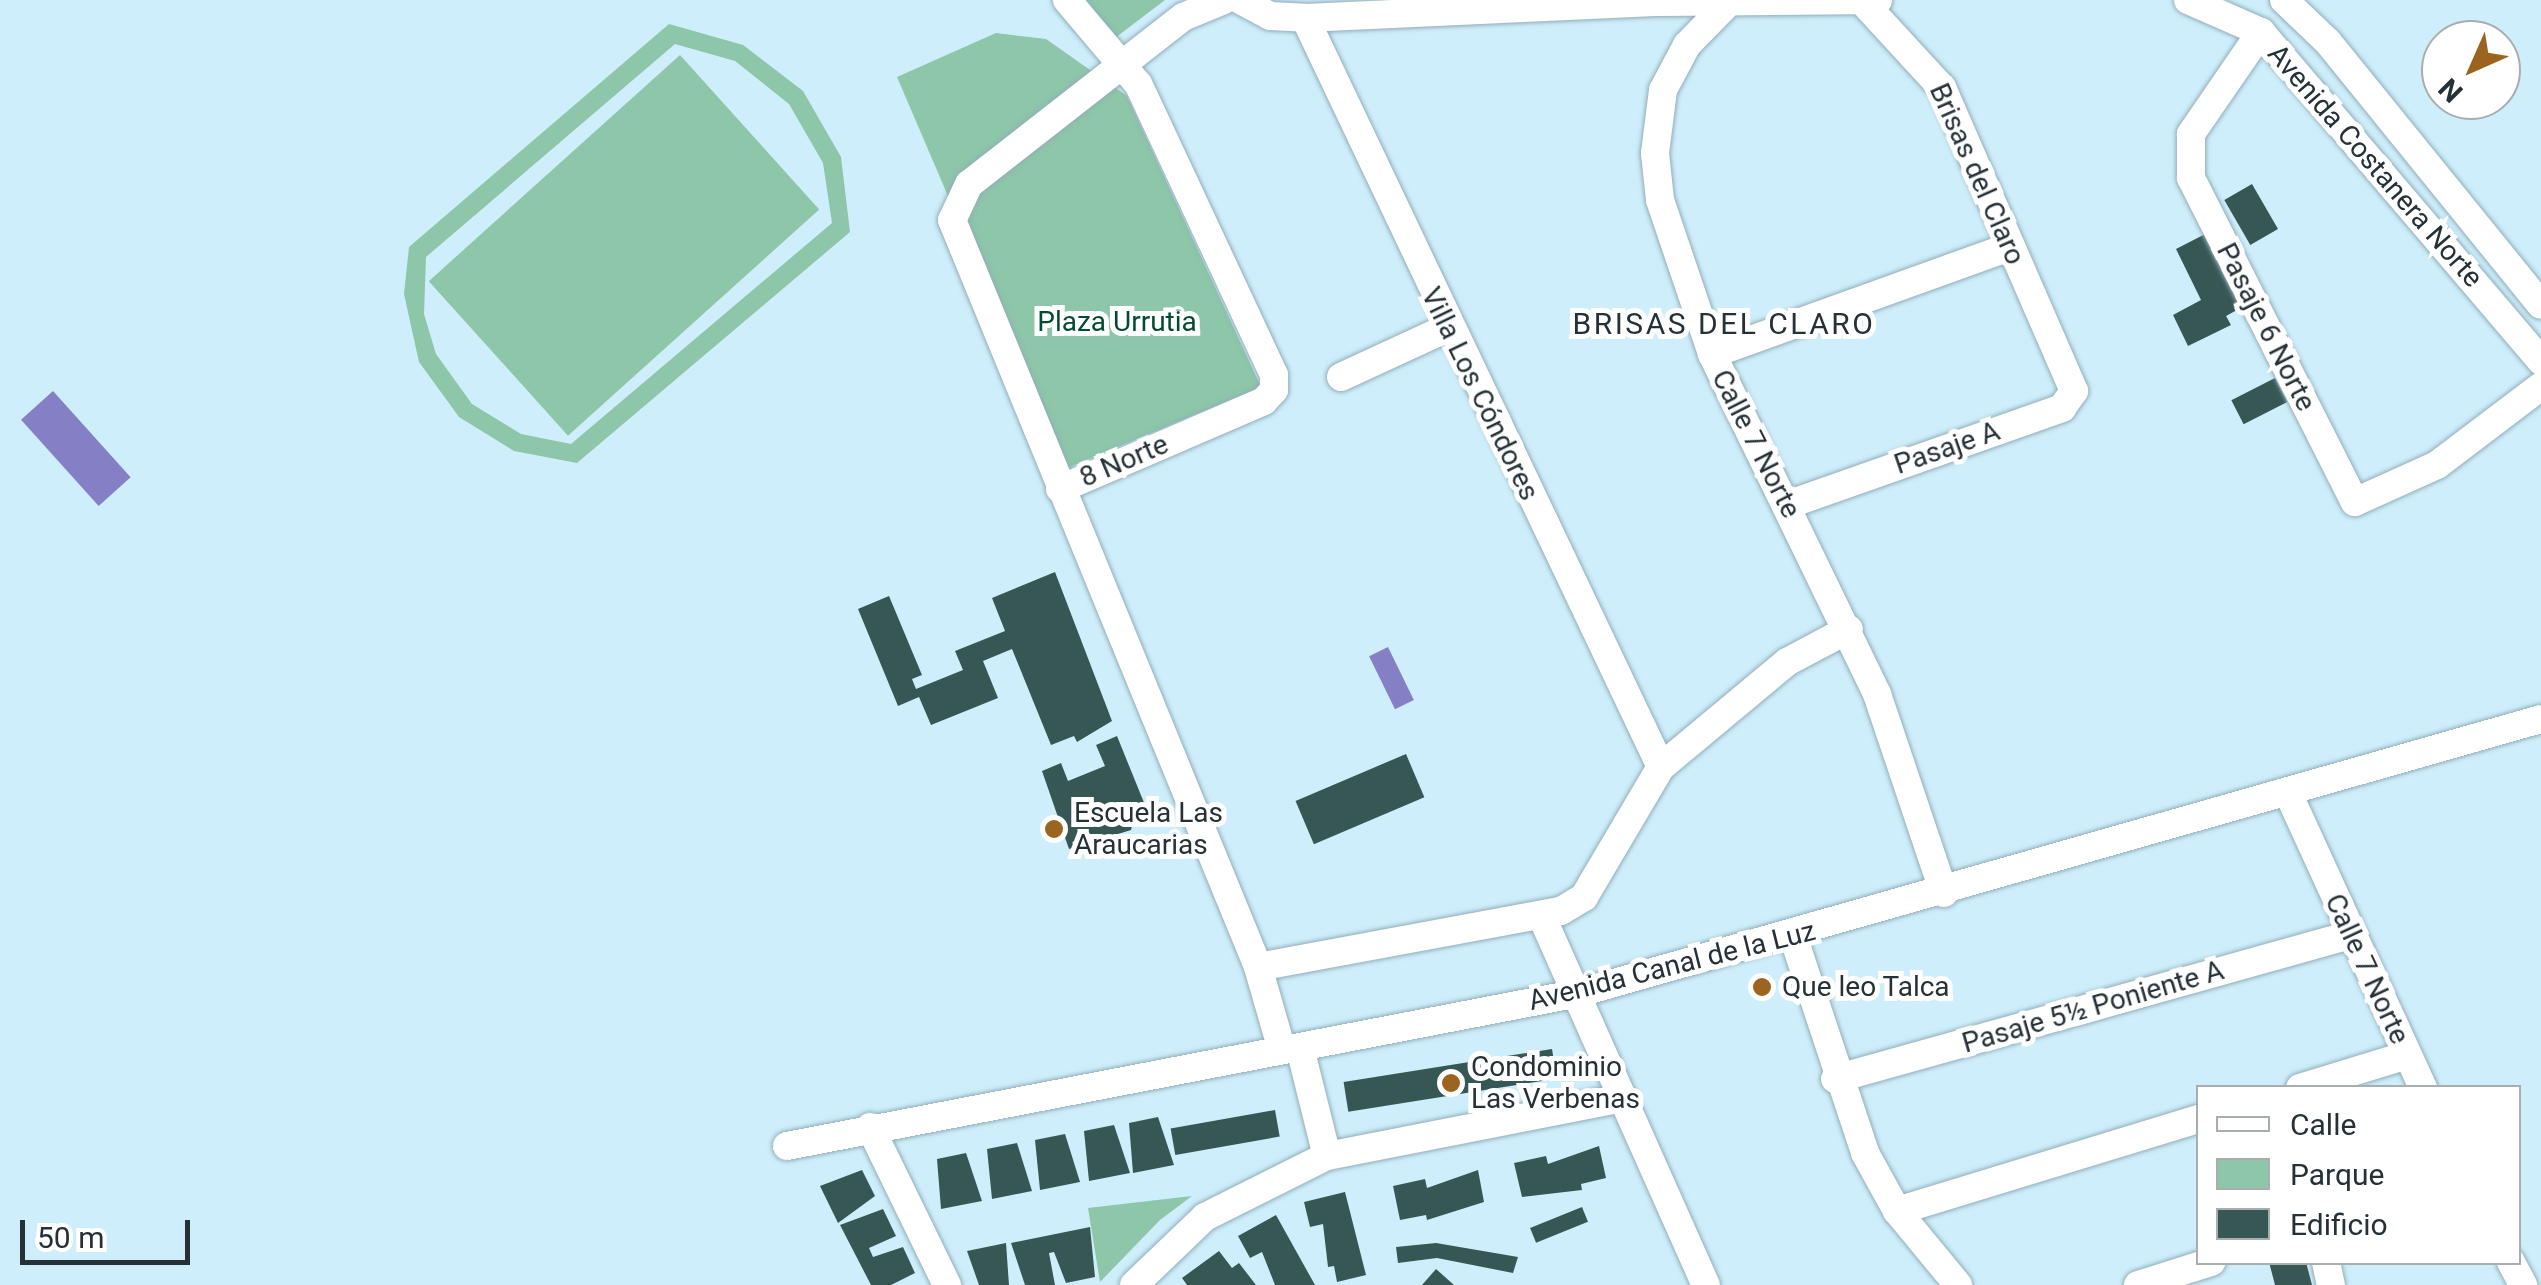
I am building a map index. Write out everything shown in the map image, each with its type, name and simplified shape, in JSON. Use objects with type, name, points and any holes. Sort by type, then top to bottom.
[{"type":"street","name":"8 Norte","points":[[1067,0],[1124,65],[1228,272],[1274,375],[1274,390],[1264,401],[1060,489],[1291,1049],[1327,1156]]},
{"type":"street","points":[[1060,489],[956,235],[953,206],[968,184],[1183,18],[1224,0]]},
{"type":"street","points":[[1240,0],[1270,16],[1306,18],[1730,0],[1882,0]]},
{"type":"street","name":"Calle 7 Norte","points":[[1730,0],[1673,69],[1658,113],[1656,152],[1672,251],[1712,354],[1849,629],[1944,892]]},
{"type":"street","name":"Brisas del Claro","points":[[1861,0],[1942,88],[2064,366]]},
{"type":"street","name":"Avenida Costanera Norte","points":[[2188,0],[2260,32],[2541,361]]},
{"type":"street","name":"Avenida Costanera Norte","points":[[2284,0],[2328,42],[2541,305]]},
{"type":"street","name":"Villa Los Cóndores","points":[[1306,18],[1447,328],[1660,767]]},
{"type":"street","name":"Pasaje 6 Norte","points":[[2260,32],[2186,146],[2191,178],[2357,503],[2437,465],[2541,386]]},
{"type":"street","points":[[1712,354],[2010,247]]},
{"type":"street","points":[[1341,377],[1447,328]]},
{"type":"street","name":"Pasaje A","points":[[1787,505],[2062,408],[2074,391],[2064,366]]},
{"type":"street","points":[[1258,968],[1542,918],[1584,897],[1660,767],[1788,662],[1849,629]]},
{"type":"street","name":"Avenida Canal de la Luz","points":[[787,1146],[870,1127],[1579,994],[2289,795],[2541,719]]},
{"type":"street","name":"Calle 7 Norte","points":[[2289,795],[2422,1085]]},
{"type":"street","points":[[1542,918],[1706,1285]]},
{"type":"street","name":"Pasaje 5½ Poniente A","points":[[1836,1079],[2350,935]]},
{"type":"street","points":[[1793,936],[1836,1079],[1898,1211],[1958,1285]]},
{"type":"street","points":[[2310,1085],[2407,1055]]},
{"type":"street","points":[[1134,1285],[1205,1216],[1327,1156],[1623,1098]]},
{"type":"street","points":[[1898,1211],[2196,1120]]},
{"type":"street","points":[[870,1127],[947,1285]]},
{"type":"street","points":[[2138,1285],[2201,1265]]},
{"type":"green space","points":[[1086,0],[1165,0],[1115,38]]},
{"type":"green space","points":[[669,24],[743,45],[803,91],[841,157],[850,232],[577,463],[514,451],[459,417],[419,362],[404,294],[409,247]],"holes":[[[675,44],[735,61],[789,104],[823,163],[832,223],[571,444],[521,434],[472,404],[436,354],[424,314],[426,257]]]},
{"type":"green space","name":"Plaza Urrutia","points":[[996,33],[1046,39],[1127,96],[1261,387],[1065,469],[897,77]]},
{"type":"green space","points":[[680,55],[819,210],[568,436],[429,281]]},
{"type":"green space","points":[[1192,1196],[1160,1220],[1100,1282],[1088,1208]]},
{"type":"shaded area","points":[[53,391],[131,477],[99,506],[21,420]]},
{"type":"shaded area","points":[[1388,647],[1414,700],[1395,709],[1369,656]]},
{"type":"building","points":[[2252,184],[2278,229],[2250,245],[2224,200]]},
{"type":"building","points":[[2211,231],[2248,304],[2226,316],[2231,325],[2188,346],[2173,315],[2201,300],[2176,249]]},
{"type":"building","points":[[2275,378],[2287,402],[2244,424],[2231,400]]},
{"type":"building","points":[[1055,572],[1112,721],[1077,742],[1074,736],[1051,745],[1012,649],[983,661],[998,698],[931,725],[919,697],[898,706],[858,609],[889,596],[922,675],[912,679],[916,689],[963,670],[955,651],[1005,631],[992,598]]},
{"type":"building","points":[[1117,736],[1149,815],[1133,822],[1131,830],[1069,849],[1042,771],[1061,763],[1068,781],[1105,766],[1096,745]]},
{"type":"building","points":[[1406,754],[1424,797],[1314,844],[1296,801]]},
{"type":"building","name":"Condominio Las Verbenas","points":[[1552,1049],[1557,1079],[1348,1112],[1344,1082]]},
{"type":"building","points":[[1275,1110],[1280,1137],[1175,1155],[1171,1128]]},
{"type":"building","points":[[1158,1117],[1174,1165],[1133,1173],[1129,1123]]},
{"type":"building","points":[[1114,1125],[1130,1173],[1089,1181],[1084,1131]]},
{"type":"building","points":[[1065,1134],[1080,1182],[1040,1190],[1035,1140]]},
{"type":"building","points":[[1017,1143],[1032,1191],[992,1199],[987,1149]]},
{"type":"building","points":[[1599,1146],[1606,1178],[1581,1184],[1582,1190],[1522,1197],[1514,1163],[1546,1156],[1548,1164]]},
{"type":"building","points":[[966,1153],[982,1201],[941,1209],[937,1159]]},
{"type":"building","points":[[862,1170],[875,1196],[838,1223],[820,1186]]},
{"type":"building","points":[[1478,1170],[1484,1202],[1427,1220],[1426,1215],[1400,1220],[1393,1186],[1425,1179],[1427,1188]]},
{"type":"building","points":[[1345,1192],[1366,1275],[1337,1282],[1334,1266],[1328,1267],[1323,1224],[1310,1227],[1304,1202]]},
{"type":"building","points":[[1582,1207],[1588,1222],[1536,1243],[1530,1228]]},
{"type":"building","points":[[883,1209],[896,1236],[869,1248],[873,1257],[903,1247],[915,1273],[891,1285],[871,1285],[840,1225]]},
{"type":"building","points":[[1276,1215],[1315,1285],[1275,1285],[1262,1252],[1250,1258],[1238,1236]]},
{"type":"building","points":[[1090,1227],[1095,1277],[1066,1283],[1054,1252],[1049,1253],[1055,1285],[1025,1285],[1011,1243]]},
{"type":"building","points":[[1006,1243],[1009,1285],[979,1285],[967,1251]]},
{"type":"building","points":[[1436,1243],[1518,1257],[1513,1273],[1437,1258],[1398,1263],[1396,1247]]},
{"type":"building","points":[[1219,1251],[1232,1268],[1239,1263],[1256,1285],[1187,1285],[1182,1278]]},
{"type":"building","points":[[2270,1265],[2307,1265],[2312,1285],[2275,1285]]},
{"type":"building","points":[[1436,1269],[1454,1285],[1422,1285]]},
{"type":"place","name":"Escuela Las Araucarias","points":[[1054,829]]},
{"type":"place","name":"Que leo Talca","points":[[1762,987]]},
{"type":"place","name":"Condominio Las Verbenas","points":[[1451,1083]]},
{"type":"district","name":"BRISAS DEL CLARO","points":[[1724,324]]}]
